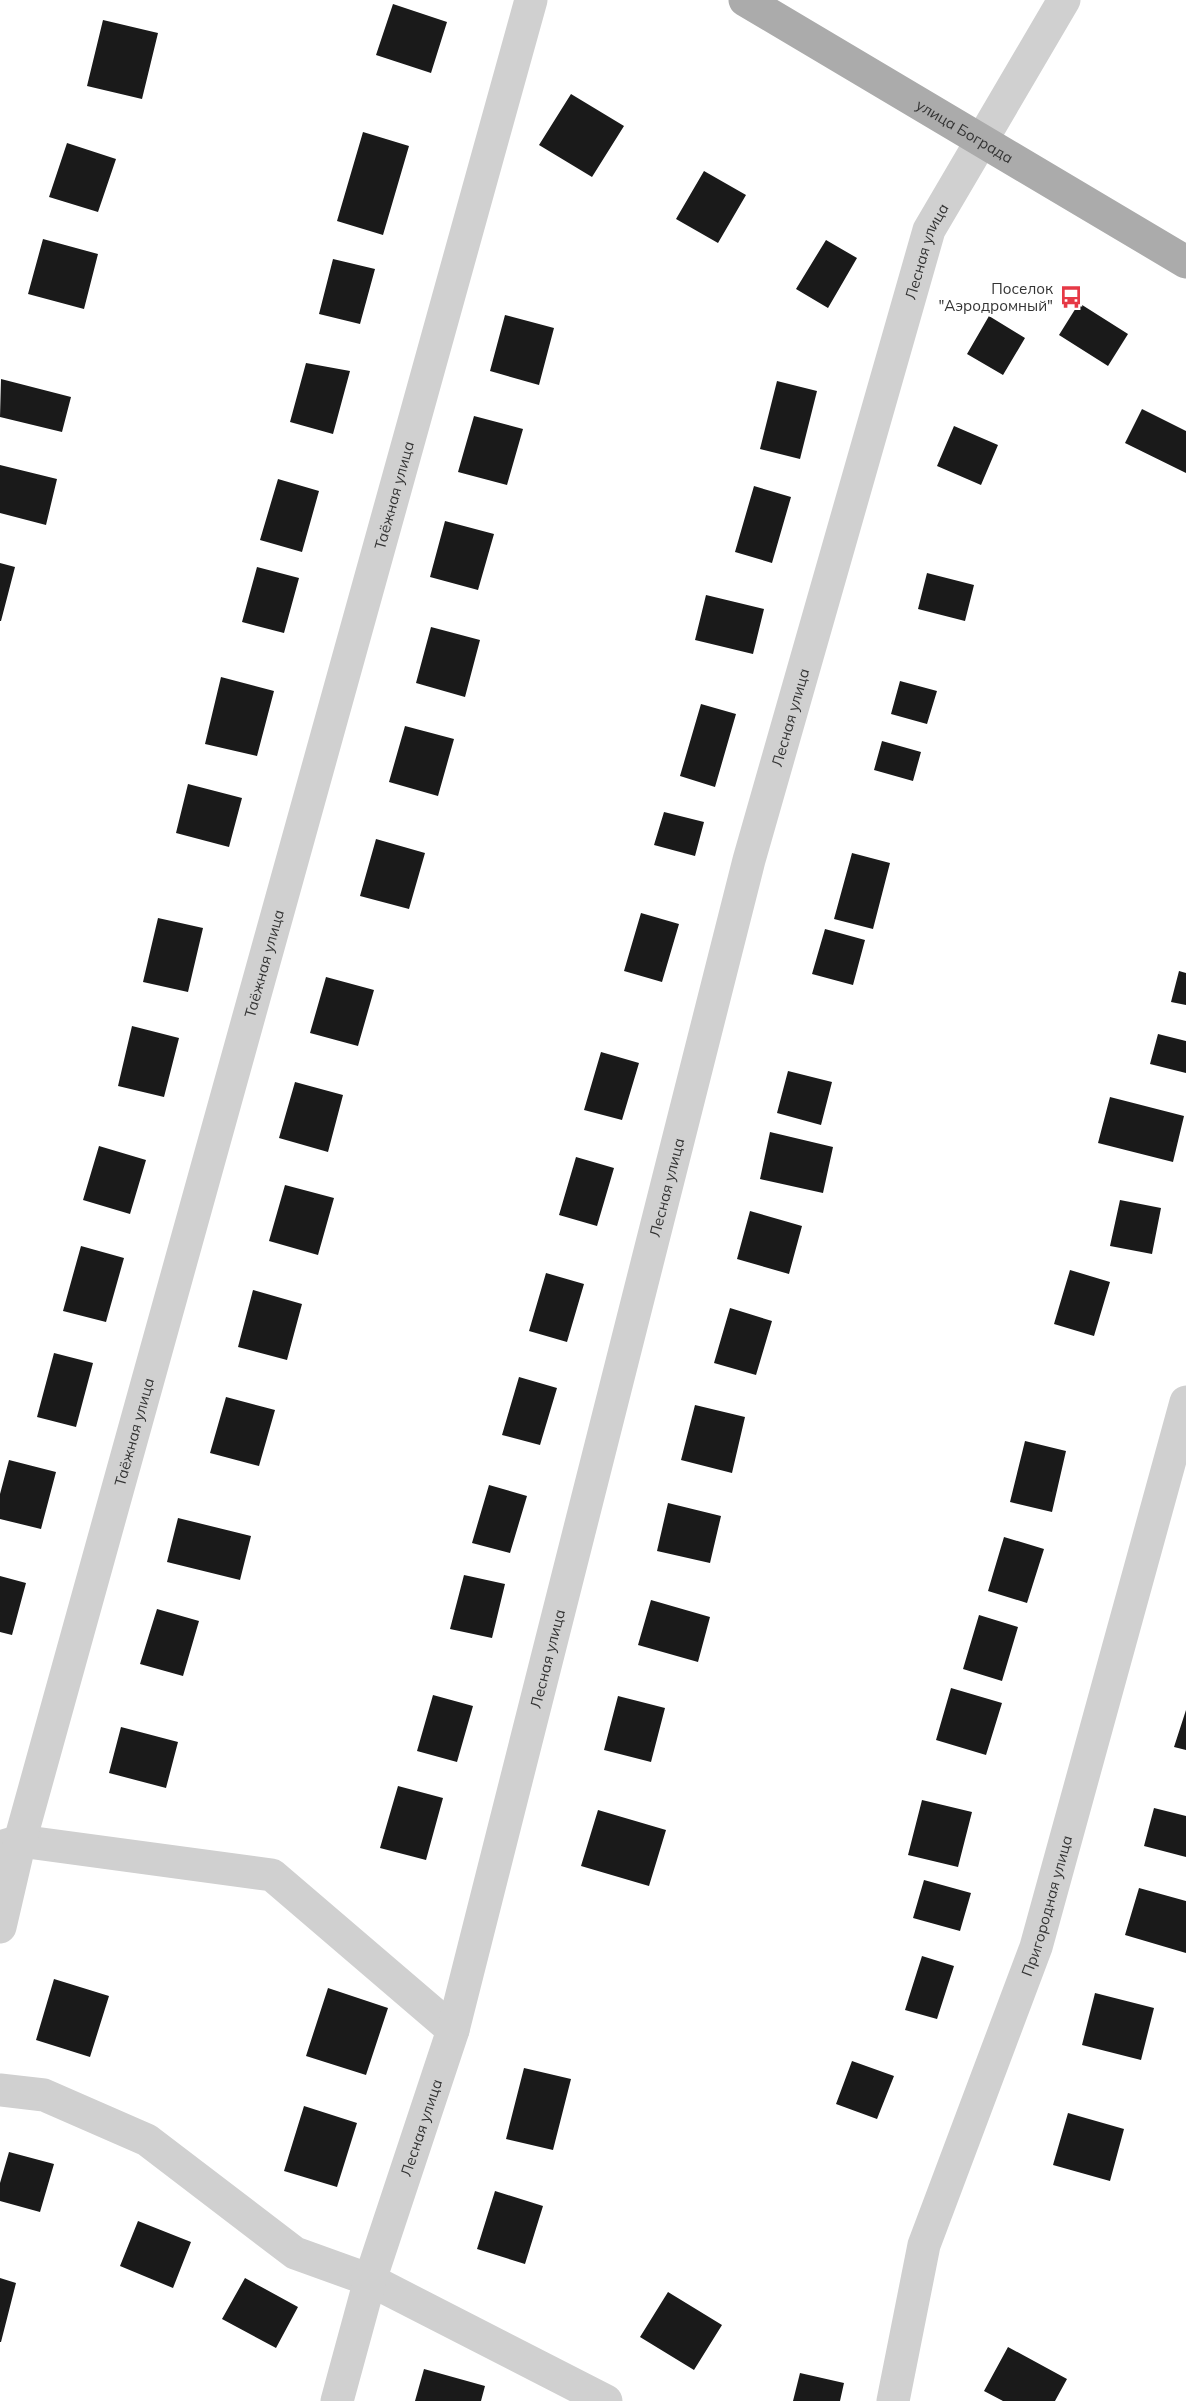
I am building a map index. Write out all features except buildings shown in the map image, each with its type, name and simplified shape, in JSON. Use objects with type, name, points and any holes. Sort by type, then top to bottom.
[{"type":"main road","name":"улица Бограда","points":[[745,0],[1186,262]]},
{"type":"street","name":"Таёжная улица","points":[[0,1927],[10,1844],[531,0]]},
{"type":"street","name":"Лесная улица","points":[[337,2401],[370,2280],[453,2030],[749,860],[929,230],[1064,0]]},
{"type":"street","name":"Пригородная улица","points":[[893,2401],[924,2245],[1036,1947],[1186,1402]]},
{"type":"street","points":[[10,1844],[272,1875],[453,2030]]},
{"type":"street","points":[[0,2090],[44,2095],[147,2140],[295,2253],[370,2280],[606,2401]]},
{"type":"place","name":"Поселок \"Аэродромный\"","points":[[1071,297]]}]
